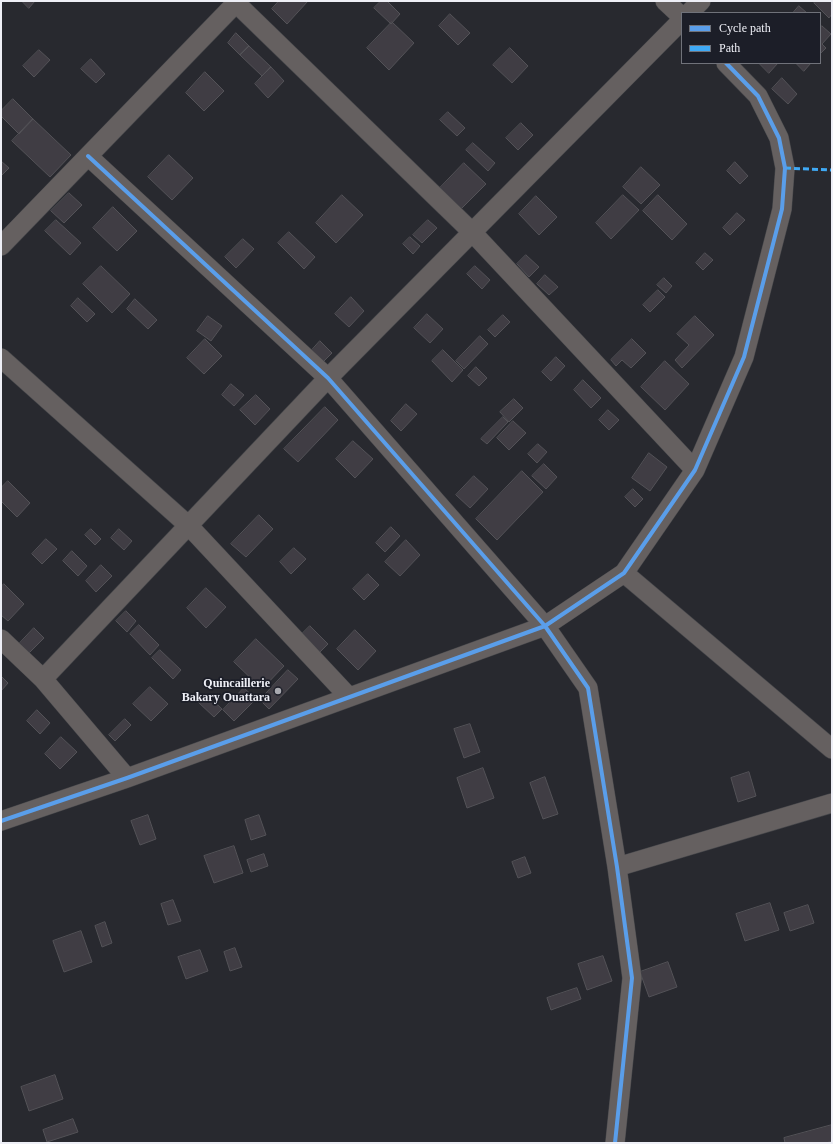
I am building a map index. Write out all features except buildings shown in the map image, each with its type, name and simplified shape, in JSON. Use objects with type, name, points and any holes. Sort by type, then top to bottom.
[{"type":"street","points":[[665,1],[681,16]]},
{"type":"street","points":[[690,12],[701,1]]},
{"type":"street","points":[[1,246],[237,2],[472,232],[695,470]]},
{"type":"street","points":[[43,680],[328,378],[681,21]]},
{"type":"street","points":[[1,821],[127,778],[545,626],[624,572],[695,470],[744,357],[782,209],[786,168],[779,138],[758,96],[727,64]]},
{"type":"street","points":[[88,156],[328,378],[545,626],[588,688],[617,867],[632,978],[615,1143]]},
{"type":"street","points":[[1,358],[189,526],[348,698]]},
{"type":"street","points":[[624,572],[832,749]]},
{"type":"street","points":[[1,639],[43,680],[127,778]]},
{"type":"street","points":[[617,867],[832,803]]},
{"type":"marked path","points":[[785,168],[832,170]]},
{"type":"cycle path","points":[[1,821],[127,778],[545,626],[624,573],[695,470],[744,357],[782,209],[785,168],[779,138],[758,96],[727,64]]},
{"type":"cycle path","points":[[88,156],[328,378],[545,626],[588,688],[617,867],[632,978],[615,1143]]},
{"type":"place","name":"Quincaillerie Bakary Ouattara","points":[[278,691]]}]
